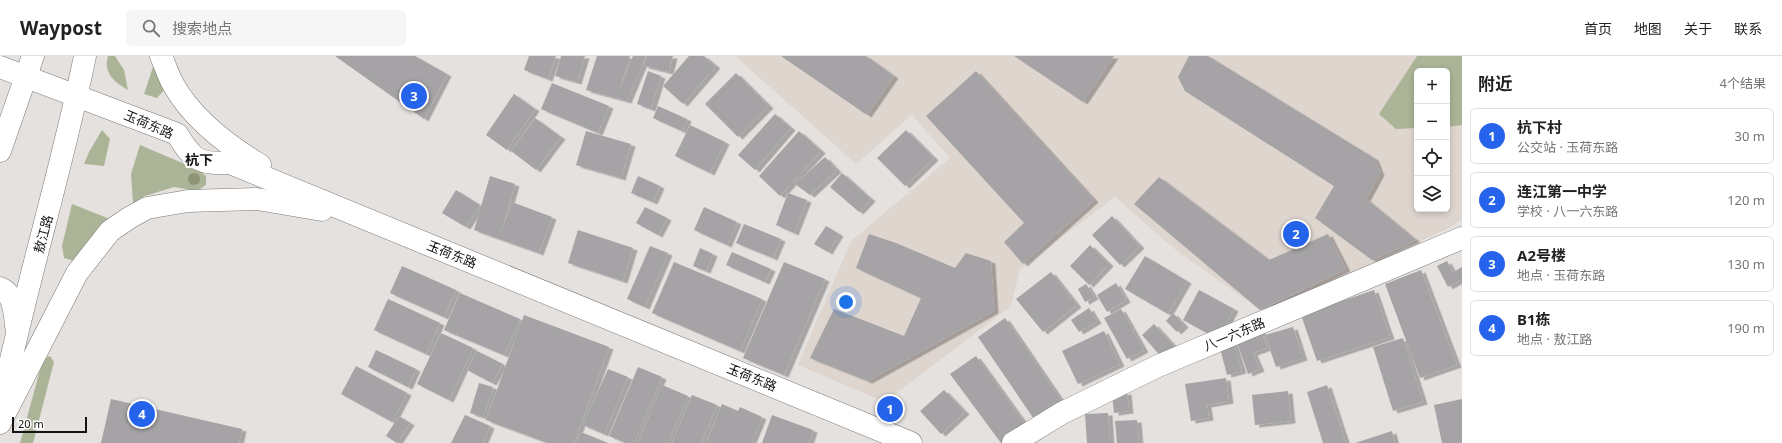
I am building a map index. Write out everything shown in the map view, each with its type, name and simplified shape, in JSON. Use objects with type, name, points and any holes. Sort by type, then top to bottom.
[{"type":"main road","points":[[0,150],[33,56]]},
{"type":"main road","name":"敖江路","points":[[0,411],[16,332],[53,195],[77,95],[84,56]]},
{"type":"main road","points":[[161,56],[173,84],[191,109],[218,136],[283,179],[365,218]]},
{"type":"main road","name":"玉荷东路","points":[[0,66],[177,134],[190,154],[208,164],[230,163],[911,443]]},
{"type":"main road","points":[[177,134],[200,118]]},
{"type":"main road","points":[[0,423],[77,273],[110,231],[146,208],[188,201],[257,199],[365,218]]},
{"type":"main road","name":"八一六东路","points":[[1013,443],[1062,413],[1158,366],[1462,238]]},
{"type":"main road","points":[[0,288],[4,290],[15,307],[16,332]]},
{"type":"shaded area","points":[[735,56],[1462,56],[1462,219],[1449,228],[1263,312],[1177,251],[1115,197],[1020,269],[1011,306],[885,402],[798,365],[851,241],[950,158],[912,115],[856,164]]},
{"type":"green space","points":[[108,56],[115,56],[124,70],[128,90],[118,84],[108,72]]},
{"type":"green space","points":[[1417,56],[1462,56],[1462,125],[1450,127],[1450,68],[1414,68],[1414,128],[1396,129],[1379,114]]},
{"type":"green space","points":[[154,64],[165,89],[157,98],[144,94]]},
{"type":"green space","points":[[102,130],[110,139],[104,166],[84,164],[89,152]]},
{"type":"green space","points":[[140,145],[199,170],[206,176],[206,185],[197,191],[174,187],[145,196],[133,203],[131,174]]},
{"type":"green space","points":[[72,204],[110,219],[74,261],[64,258],[62,246]]},
{"type":"green space","points":[[50,356],[54,362],[33,443],[20,443],[43,359]]},
{"type":"building","points":[[335,56],[415,56],[447,74],[424,119]]},
{"type":"building","points":[[529,56],[556,56],[548,79],[524,70]]},
{"type":"building","points":[[561,56],[585,56],[577,82],[555,76]]},
{"type":"building","points":[[597,56],[630,56],[618,94],[633,56],[646,56],[627,101],[586,90]]},
{"type":"building","points":[[646,56],[673,56],[669,72],[644,66]]},
{"type":"building","points":[[689,56],[704,56],[716,66],[683,104],[663,86]]},
{"type":"building","points":[[781,56],[866,56],[894,76],[867,115]]},
{"type":"building","points":[[1014,56],[1114,56],[1083,102]]},
{"type":"building","points":[[1189,56],[1208,56],[1374,158],[1380,173],[1366,199],[1416,240],[1372,260],[1315,218],[1334,186],[1185,91],[1178,77]]},
{"type":"building","points":[[648,71],[661,76],[651,109],[637,104]]},
{"type":"building","points":[[976,71],[1094,200],[1023,264],[1004,242],[1024,223],[926,116]]},
{"type":"building","points":[[736,73],[769,106],[738,137],[705,104]]},
{"type":"building","points":[[552,83],[609,106],[598,133],[541,109]]},
{"type":"building","points":[[514,94],[535,109],[507,150],[486,135]]},
{"type":"building","points":[[658,106],[687,119],[682,131],[653,118]]},
{"type":"building","points":[[775,114],[791,128],[755,170],[738,155]]},
{"type":"building","points":[[535,118],[561,137],[536,170],[511,151]]},
{"type":"building","points":[[690,125],[725,142],[710,173],[675,156]]},
{"type":"building","points":[[906,130],[934,158],[905,186],[877,158]]},
{"type":"building","points":[[586,131],[631,144],[621,178],[576,165]]},
{"type":"building","points":[[799,131],[821,151],[780,196],[759,176]]},
{"type":"building","points":[[825,157],[837,170],[810,195],[795,184]]},
{"type":"building","points":[[842,173],[871,199],[859,212],[830,187]]},
{"type":"building","points":[[490,176],[515,184],[501,232],[512,202],[552,217],[539,253],[474,230]]},
{"type":"building","points":[[638,176],[660,186],[653,202],[631,193]]},
{"type":"building","points":[[1159,177],[1269,260],[1328,234],[1346,269],[1260,310],[1134,204]]},
{"type":"building","points":[[456,190],[480,205],[466,227],[442,213]]},
{"type":"building","points":[[788,193],[807,200],[794,233],[776,225]]},
{"type":"building","points":[[645,207],[667,218],[658,235],[636,223]]},
{"type":"building","points":[[704,207],[737,222],[727,245],[694,230]]},
{"type":"building","points":[[1112,216],[1140,246],[1120,265],[1092,235]]},
{"type":"building","points":[[744,224],[781,239],[773,258],[736,243]]},
{"type":"building","points":[[826,226],[839,234],[828,252],[814,244]]},
{"type":"building","points":[[578,230],[633,248],[623,281],[568,263]]},
{"type":"building","points":[[869,234],[896,243],[955,268],[966,253],[991,261],[994,311],[868,381],[810,358],[834,309],[904,336],[921,298],[856,268]]},
{"type":"building","points":[[1090,245],[1109,264],[1089,285],[1070,266]]},
{"type":"building","points":[[650,246],[668,253],[645,307],[627,299]]},
{"type":"building","points":[[700,248],[713,254],[706,271],[693,266]]},
{"type":"building","points":[[732,252],[771,269],[765,282],[726,265]]},
{"type":"building","points":[[1145,256],[1187,281],[1168,314],[1125,289]]},
{"type":"building","points":[[1447,261],[1453,272],[1462,267],[1462,279],[1448,287],[1437,266]]},
{"type":"building","points":[[674,262],[762,299],[740,351],[652,313]]},
{"type":"building","points":[[784,262],[825,279],[784,375],[743,358]]},
{"type":"building","points":[[402,266],[456,290],[444,317],[390,293]]},
{"type":"building","points":[[1421,270],[1457,365],[1420,378],[1385,284]]},
{"type":"building","points":[[1051,272],[1077,305],[1043,332],[1016,299]]},
{"type":"building","points":[[1116,283],[1126,300],[1107,312],[1097,295]]},
{"type":"building","points":[[1086,284],[1094,297],[1085,302],[1078,289]]},
{"type":"building","points":[[1199,290],[1234,309],[1218,339],[1183,320]]},
{"type":"building","points":[[1374,290],[1390,337],[1317,361],[1301,315]]},
{"type":"building","points":[[460,293],[520,319],[504,355],[444,330]]},
{"type":"building","points":[[388,299],[440,323],[426,354],[374,330]]},
{"type":"building","points":[[1089,308],[1097,321],[1079,332],[1071,320]]},
{"type":"building","points":[[1121,309],[1144,350],[1127,359],[1104,318]]},
{"type":"building","points":[[1173,313],[1184,325],[1177,332],[1166,321]]},
{"type":"building","points":[[524,315],[609,347],[574,443],[548,443],[486,420]]},
{"type":"building","points":[[1005,318],[1063,403],[1036,422],[978,337]]},
{"type":"building","points":[[1154,324],[1176,348],[1163,359],[1142,335]]},
{"type":"building","points":[[1293,327],[1303,358],[1276,367],[1265,335]]},
{"type":"building","points":[[1260,328],[1267,348],[1253,353],[1260,369],[1248,374],[1235,337]]},
{"type":"building","points":[[1104,331],[1120,364],[1078,384],[1062,351]]},
{"type":"building","points":[[441,333],[473,348],[449,400],[417,384]]},
{"type":"building","points":[[1403,338],[1423,402],[1393,411],[1373,347]]},
{"type":"building","points":[[1233,341],[1242,371],[1227,375],[1219,344]]},
{"type":"building","points":[[376,350],[416,369],[408,387],[368,367]]},
{"type":"building","points":[[477,351],[503,364],[492,383],[467,370]]},
{"type":"building","points":[[976,356],[1026,425],[1001,443],[950,374]]},
{"type":"building","points":[[356,366],[407,393],[392,422],[341,394]]},
{"type":"building","points":[[638,367],[662,377],[634,443],[626,443],[609,436]]},
{"type":"building","points":[[608,369],[628,377],[604,434],[583,425]]},
{"type":"building","points":[[1226,378],[1229,401],[1207,405],[1209,418],[1191,421],[1185,384]]},
{"type":"building","points":[[479,383],[493,387],[483,417],[470,413]]},
{"type":"building","points":[[662,385],[688,396],[668,443],[638,443]]},
{"type":"building","points":[[1327,385],[1346,443],[1323,443],[1307,392]]},
{"type":"building","points":[[944,390],[965,412],[941,434],[920,411]]},
{"type":"building","points":[[1288,391],[1291,421],[1255,425],[1252,395]]},
{"type":"building","points":[[1127,392],[1129,411],[1114,413],[1112,394]]},
{"type":"building","points":[[692,395],[717,405],[701,443],[672,443]]},
{"type":"building","points":[[111,399],[242,429],[239,443],[101,443]]},
{"type":"building","points":[[1462,399],[1462,443],[1442,443],[1434,405]]},
{"type":"building","points":[[722,404],[738,411],[740,407],[762,417],[751,443],[706,443]]},
{"type":"building","points":[[1108,413],[1110,443],[1087,443],[1085,414]]},
{"type":"building","points":[[465,415],[490,426],[483,443],[451,443]]},
{"type":"building","points":[[772,415],[813,430],[809,443],[762,443]]},
{"type":"building","points":[[399,416],[410,423],[397,443],[386,436]]},
{"type":"building","points":[[1137,420],[1139,443],[1117,443],[1115,421]]},
{"type":"building","points":[[1392,431],[1395,443],[1355,443]]},
{"type":"building","points":[[581,432],[608,443],[576,443]]},
{"type":"place","name":"A2号楼","points":[[414,96]]},
{"type":"place","name":"连江第一中学","points":[[1296,234]]},
{"type":"place","name":"杭下村","points":[[890,409]]},
{"type":"place","name":"B1栋","points":[[142,414]]},
{"type":"district","name":"杭下","points":[[199,159]]}]
